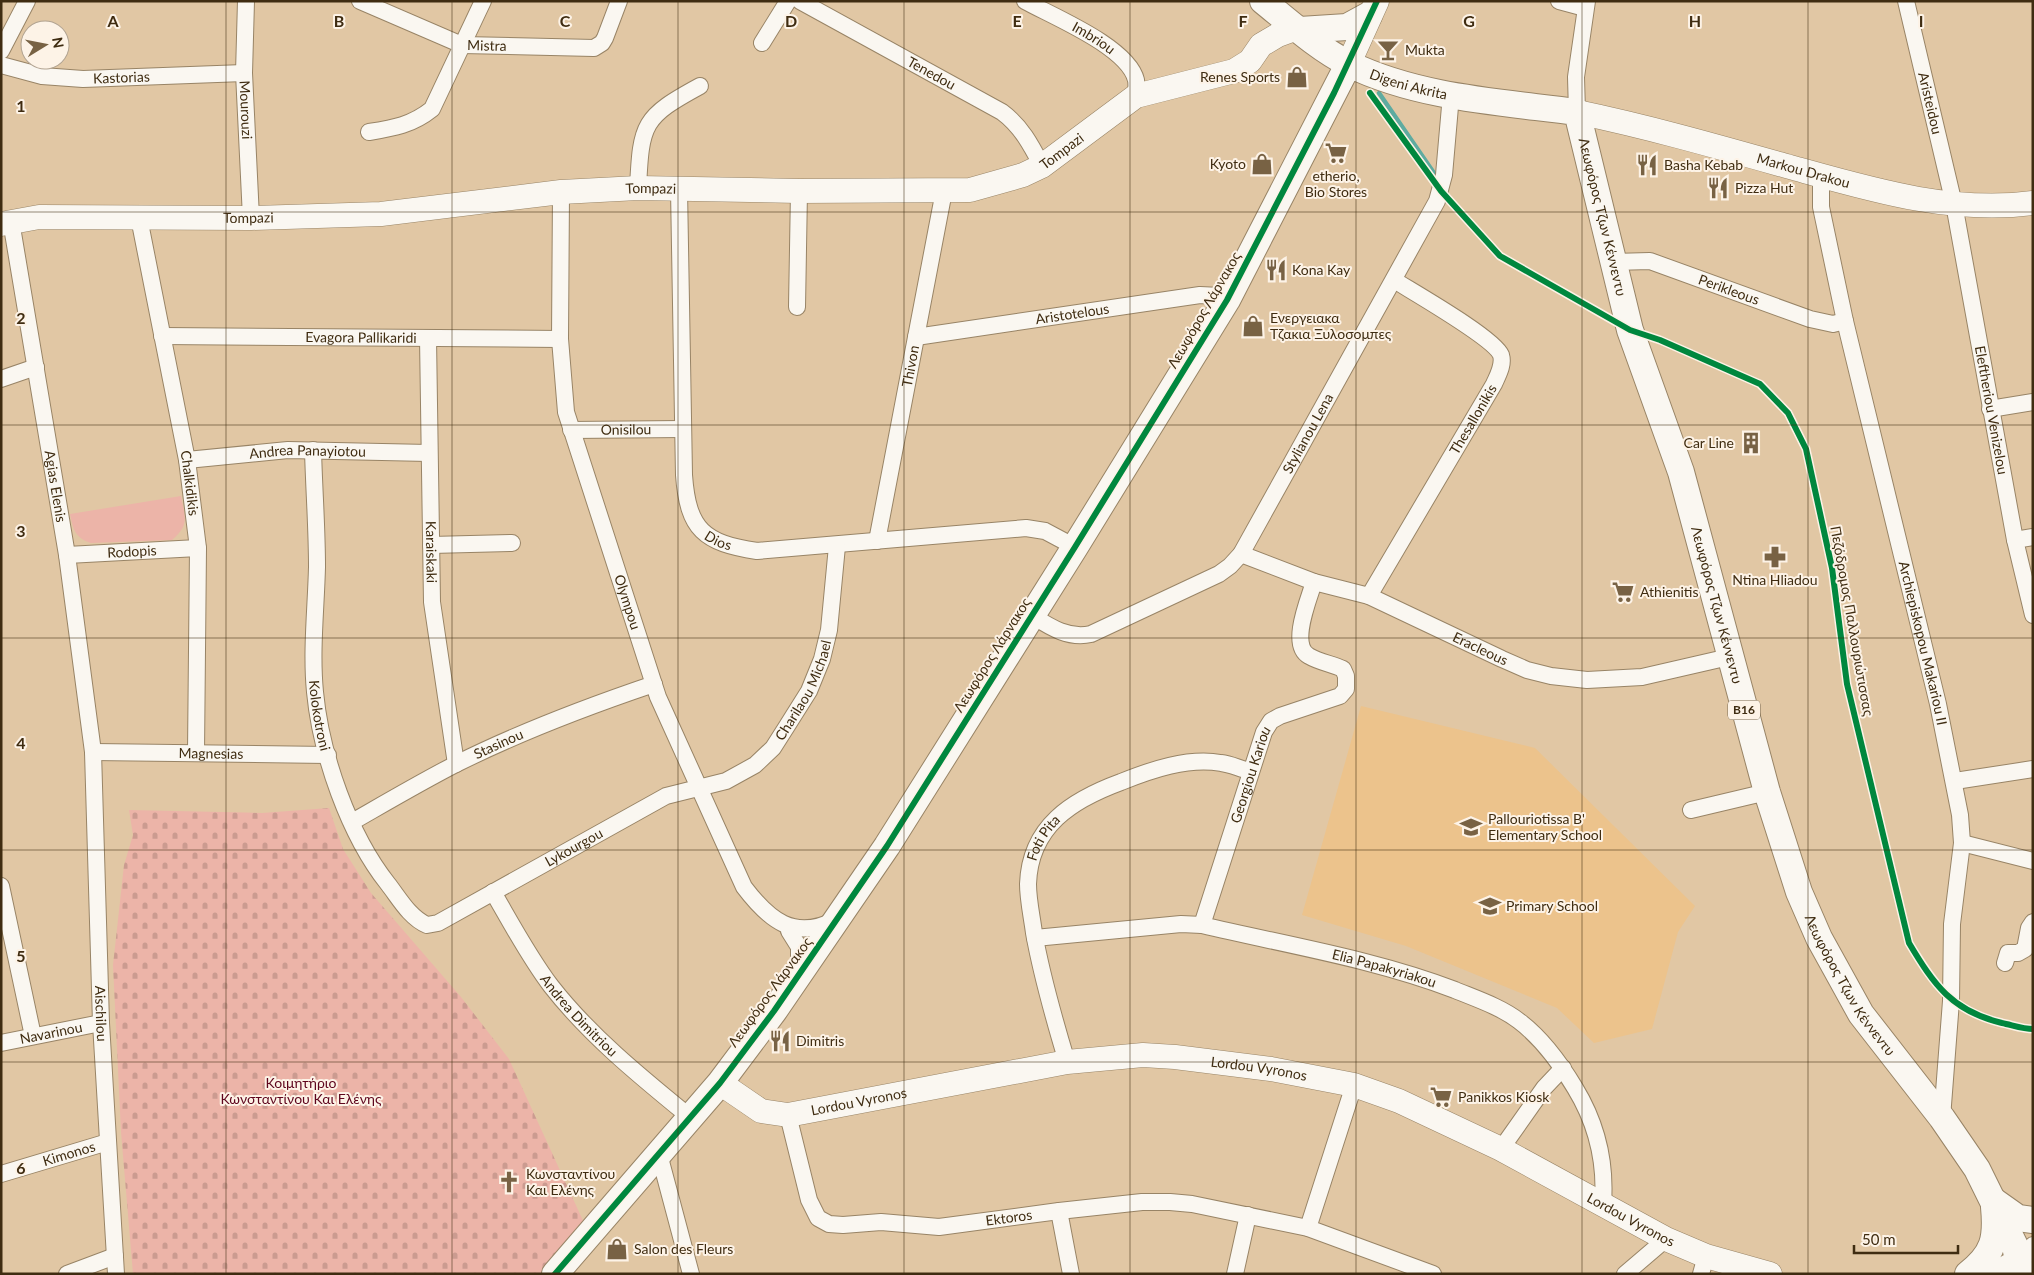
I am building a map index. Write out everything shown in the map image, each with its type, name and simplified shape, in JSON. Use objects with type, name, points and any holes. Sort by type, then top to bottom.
[{"type":"main road","name":"Digeni Akrita","points":[[1262,1],[1348,63],[1400,84],[1451,95],[1577,112]]},
{"type":"main road","points":[[1299,29],[1342,28],[1373,8]]},
{"type":"main road","name":"Λεωφόρος Λάρνακος","points":[[556,1274],[720,1083],[817,949],[887,846],[1075,548],[1227,300],[1348,63]]},
{"type":"main road","name":"Λεωφόρος Τζων Κέννεντυ","points":[[1577,112],[1630,330],[1685,487],[1767,792],[1799,892],[1819,938],[1842,983],[1872,1031],[1942,1118],[1977,1170],[2025,1260]]},
{"type":"main road","points":[[1994,1201],[2018,1218],[2033,1220]]},
{"type":"main road","points":[[1968,1274],[1986,1256],[1995,1236],[1994,1201]]},
{"type":"street","points":[[1,51],[27,1]]},
{"type":"street","name":"Mourouzi","points":[[246,1],[244,73],[251,218]]},
{"type":"street","name":"Mistra","points":[[360,1],[462,45],[594,48],[602,43],[605,38],[619,1]]},
{"type":"street","points":[[370,132],[403,127],[419,120],[432,109],[484,1]]},
{"type":"street","points":[[762,43],[788,1]]},
{"type":"street","name":"Tenedou","points":[[800,1],[1002,112],[1026,136],[1042,166]]},
{"type":"street","name":"Imbriou","points":[[1024,1],[1117,52],[1129,65],[1136,80],[1136,96]]},
{"type":"street","points":[[1261,45],[1264,23],[1262,1]]},
{"type":"street","points":[[1559,1],[1586,4]]},
{"type":"street","name":"Aristeidou","points":[[1906,1],[1954,204]]},
{"type":"street","name":"Λεωφόρος Τζων Κέννεντυ","points":[[1577,112],[1576,77],[1586,4]]},
{"type":"street","name":"Λεωφόρος Λάρνακος","points":[[1348,63],[1373,8]]},
{"type":"street","name":"Tompazi","points":[[6,223],[39,218],[251,218],[381,214],[561,192],[638,188],[799,191],[970,190],[1023,175],[1042,166],[1136,96],[1234,71],[1250,61],[1261,45],[1278,35],[1299,29]]},
{"type":"street","name":"Kastorias","points":[[1,65],[42,76],[82,79],[244,73]]},
{"type":"street","points":[[638,188],[639,151],[650,122],[664,106],[700,86]]},
{"type":"street","name":"Stylianou Lena","points":[[1031,615],[1067,634],[1081,636],[1091,634],[1219,574],[1230,566],[1240,554],[1394,280],[1440,191],[1447,149],[1451,95]]},
{"type":"street","name":"Markou Drakou","points":[[1577,112],[1656,129],[1915,199],[1954,204],[2006,206],[2033,203]]},
{"type":"street","name":"Archiepiskopou Makariou II","points":[[1821,175],[1821,207],[1845,321],[1955,781],[1962,843],[1952,924],[1951,1001],[1942,1118]]},
{"type":"street","name":"Dios","points":[[679,189],[682,429],[686,495],[689,511],[694,521],[706,534],[723,544],[757,551],[837,546],[1026,528],[1045,531],[1075,548]]},
{"type":"street","points":[[797,307],[799,191]]},
{"type":"street","name":"Thivon","points":[[877,542],[944,191]]},
{"type":"street","name":"Olympou","points":[[561,192],[560,339],[564,395],[571,430],[654,684],[744,887],[758,905],[771,917],[792,927],[807,930],[819,928],[837,918]]},
{"type":"street","name":"Eleftheriou Venizelou","points":[[1954,204],[2015,540],[2033,615]]},
{"type":"street","name":"Chalkidikis","points":[[140,218],[187,460],[198,548],[196,752]]},
{"type":"street","name":"Agias Elenis","points":[[6,223],[36,366],[67,555],[93,752]]},
{"type":"street","name":"Perikleous","points":[[1613,262],[1650,262],[1810,319],[1833,324],[1845,321]]},
{"type":"street","name":"Thesallonikis","points":[[1369,596],[1494,384],[1502,365],[1498,350],[1488,340],[1394,280]]},
{"type":"street","name":"Aristotelous","points":[[916,337],[1200,295],[1220,296],[1227,300]]},
{"type":"street","name":"Evagora Pallikaridi","points":[[162,336],[560,339]]},
{"type":"street","name":"Karaiskaki","points":[[428,338],[432,602],[456,764]]},
{"type":"street","points":[[1,379],[36,366]]},
{"type":"street","points":[[1990,409],[2033,402]]},
{"type":"street","name":"Onisilou","points":[[571,430],[682,429]]},
{"type":"street","name":"Andrea Panayiotou","points":[[187,460],[288,450],[429,453]]},
{"type":"street","name":"Kolokotroni","points":[[313,450],[317,565],[315,691],[328,755],[352,822],[380,874],[420,923],[432,925],[450,916]]},
{"type":"street","points":[[2015,540],[2033,536]]},
{"type":"street","points":[[431,545],[512,544]]},
{"type":"street","name":"Charilaou Michael","points":[[701,789],[726,781],[755,765],[772,748],[809,691],[822,659],[829,630],[837,546]]},
{"type":"street","name":"Rodopis","points":[[67,555],[198,548]]},
{"type":"street","name":"Eracleous","points":[[1240,554],[1314,582],[1369,596],[1511,663],[1551,676],[1586,680],[1642,677],[1729,656]]},
{"type":"street","name":"Georgiou Kariou","points":[[1202,925],[1264,732],[1271,721],[1300,708],[1340,696],[1346,689],[1346,676],[1342,669],[1308,656],[1300,644],[1300,628],[1314,582]]},
{"type":"street","name":"Stasinou","points":[[352,822],[456,764],[572,712],[654,684]]},
{"type":"street","name":"Magnesias","points":[[93,752],[328,755]]},
{"type":"street","name":"Aischilou","points":[[93,752],[101,1023],[116,1274]]},
{"type":"street","name":"Foti Pita","points":[[1067,1062],[1049,1004],[1028,895],[1031,863],[1042,837],[1065,809],[1103,788],[1142,774],[1174,765],[1195,762],[1221,763],[1250,771]]},
{"type":"street","points":[[1955,781],[2033,769]]},
{"type":"street","name":"Lykourgou","points":[[450,916],[666,796],[678,792],[701,789]]},
{"type":"street","points":[[1692,810],[1767,792]]},
{"type":"street","points":[[1962,843],[2033,861]]},
{"type":"street","points":[[1,886],[4,924],[33,1036]]},
{"type":"street","name":"Andrea Dimitriou","points":[[493,892],[534,962],[551,986],[576,1015],[646,1081],[690,1118]]},
{"type":"street","points":[[771,917],[817,949]]},
{"type":"street","points":[[2005,963],[2008,953],[2018,953],[2025,949],[2029,928],[2033,922]]},
{"type":"street","name":"Elia Papakyriakou","points":[[1035,938],[1181,924],[1202,925],[1424,978],[1471,996],[1519,1021],[1540,1040],[1563,1068],[1585,1104],[1595,1125],[1605,1177],[1603,1203]]},
{"type":"street","points":[[789,931],[799,947],[798,975]]},
{"type":"street","name":"Navarinou","points":[[1,1043],[101,1023]]},
{"type":"street","name":"Lordou Vyronos","points":[[720,1083],[761,1111],[788,1115],[1067,1062],[1143,1055],[1174,1056],[1272,1069],[1354,1085],[1399,1101],[1501,1149],[1603,1203],[1666,1239],[1703,1265],[1770,1274]]},
{"type":"street","points":[[1501,1149],[1544,1088],[1563,1068]]},
{"type":"street","points":[[1308,1228],[1354,1085]]},
{"type":"street","name":"Ektoros","points":[[788,1115],[809,1200],[818,1218],[829,1224],[843,1225],[881,1222],[939,1227],[1142,1202],[1170,1202],[1248,1215],[1308,1228],[1405,1269],[1433,1274]]},
{"type":"street","name":"Kimonos","points":[[1,1174],[108,1142]]},
{"type":"street","points":[[659,1154],[691,1274]]},
{"type":"street","points":[[1060,1211],[1071,1274]]},
{"type":"street","points":[[1235,1274],[1248,1215]]},
{"type":"street","points":[[1625,1274],[1666,1239]]},
{"type":"street","points":[[68,1274],[115,1256]]},
{"type":"street","points":[[1994,1274],[2025,1260]]},
{"type":"shaded area","name":"Pallouriotissa B' Elementary School","points":[[1361,706],[1535,748],[1695,906],[1678,932],[1652,1029],[1594,1043],[1557,1008],[1406,946],[1302,915]]},
{"type":"green space","points":[[181,496],[185,515],[184,525],[178,535],[172,540],[91,543],[78,536],[72,524],[70,514]]},
{"type":"green space","name":"Κοιμητήριο Κωνσταντίνου Και Ελένης","points":[[329,808],[343,849],[371,893],[461,997],[509,1059],[585,1225],[543,1274],[133,1274],[121,1132],[113,965],[124,865],[133,835],[129,810],[262,813]]},
{"type":"waterway","points":[[1379,93],[1436,176]]},
{"type":"cycle path","points":[[555,1274],[720,1083],[774,1011],[887,846],[1075,547],[1227,300],[1334,93],[1377,1]]},
{"type":"cycle path","name":"Πεζόδρομος Παλλουριώτισσας","points":[[1370,93],[1441,191],[1500,256],[1630,330],[1660,340],[1760,384],[1788,413],[1806,449],[1832,568],[1847,684],[1909,943],[1936,984],[1957,1003],[1985,1018],[2033,1029]]},
{"type":"place","name":"Mukta","points":[[1388,50]]},
{"type":"place","name":"Renes Sports","points":[[1297,77]]},
{"type":"place","name":"etherio, Bio Stores","points":[[1336,153]]},
{"type":"place","name":"Kyoto","points":[[1262,164]]},
{"type":"place","name":"Basha Kebab","points":[[1647,165]]},
{"type":"place","name":"Pizza Hut","points":[[1718,188]]},
{"type":"place","name":"Kona Kay","points":[[1276,270]]},
{"type":"place","name":"Ενεργειακα Τζακια Ξυλοσομπες","points":[[1253,326]]},
{"type":"place","name":"Car Line","points":[[1751,443]]},
{"type":"place","name":"Ntina Hliadou","points":[[1775,557]]},
{"type":"place","name":"Athienitis","points":[[1623,592]]},
{"type":"place","name":"Pallouriotissa B' Elementary School","points":[[1471,827]]},
{"type":"place","name":"Primary School","points":[[1490,906]]},
{"type":"place","name":"Dimitris","points":[[780,1041]]},
{"type":"place","name":"Panikkos Kiosk","points":[[1441,1097]]},
{"type":"place","name":"Κωνσταντίνου Και Ελένης","points":[[509,1182]]},
{"type":"place","name":"Salon des Fleurs","points":[[617,1249]]}]
